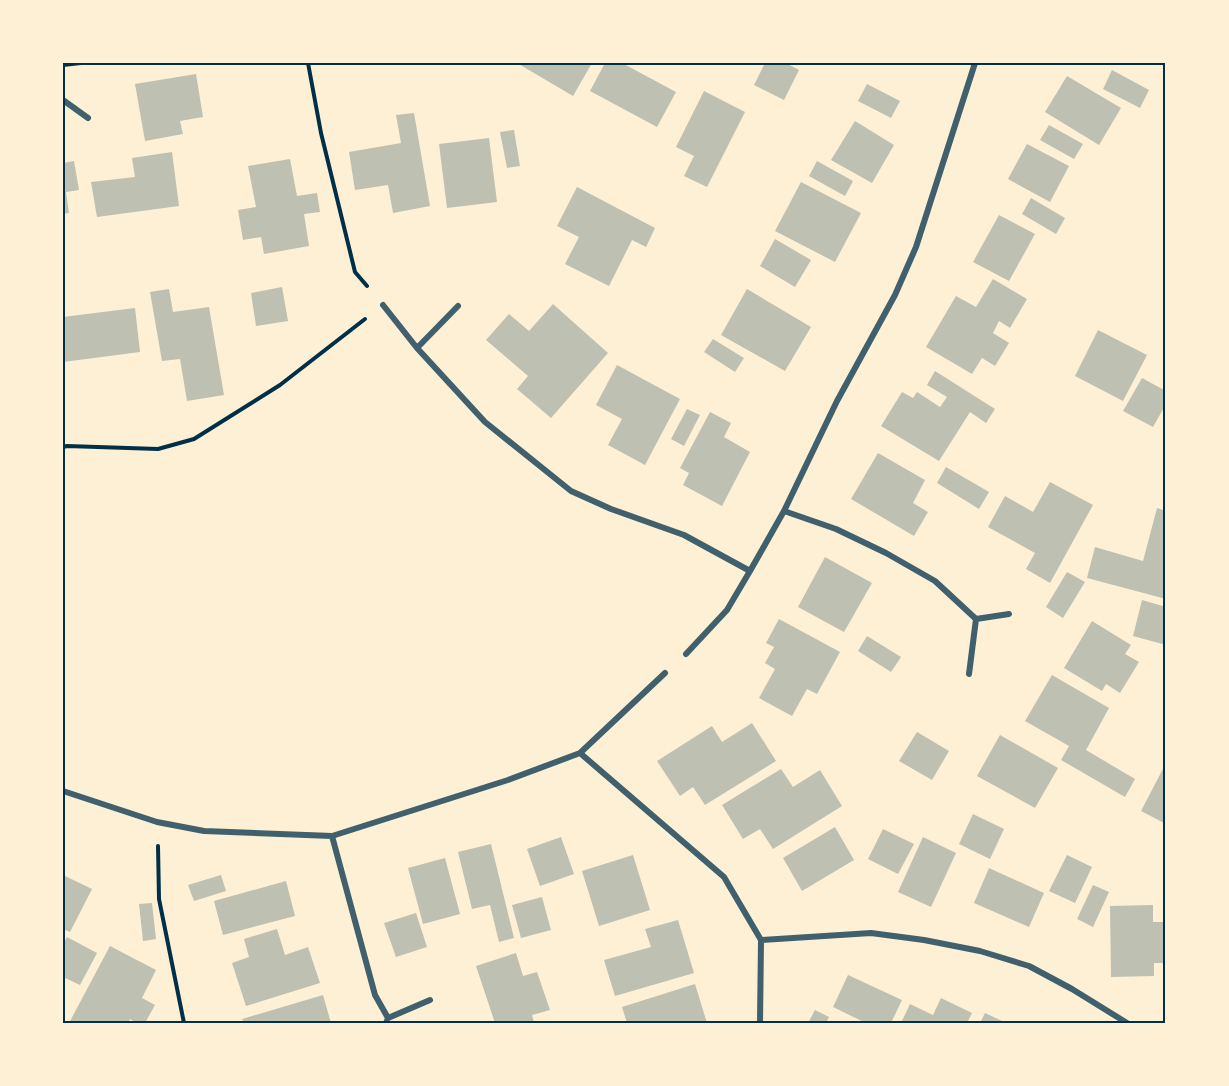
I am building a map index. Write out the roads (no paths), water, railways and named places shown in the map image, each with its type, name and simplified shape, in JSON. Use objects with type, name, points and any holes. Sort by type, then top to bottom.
[{"type":"street","points":[[686,654],[727,610],[750,572],[784,511],[837,401],[895,295],[916,247],[975,63]]},
{"type":"street","points":[[63,100],[88,118]]},
{"type":"street","points":[[383,305],[417,348],[485,422],[571,491],[611,509],[684,535],[750,572]]},
{"type":"street","points":[[417,348],[458,306]]},
{"type":"street","points":[[784,511],[836,529],[886,553],[935,581],[976,619]]},
{"type":"street","points":[[976,619],[1009,614]]},
{"type":"street","points":[[969,674],[976,619]]},
{"type":"street","points":[[63,791],[157,822],[204,831],[332,836],[508,780],[580,753],[665,673]]},
{"type":"street","points":[[580,753],[724,877],[761,940],[760,1023]]},
{"type":"street","points":[[332,836],[375,995],[387,1020],[430,1000]]},
{"type":"street","points":[[761,940],[871,933],[980,951],[1029,966],[1127,1023]]}]
